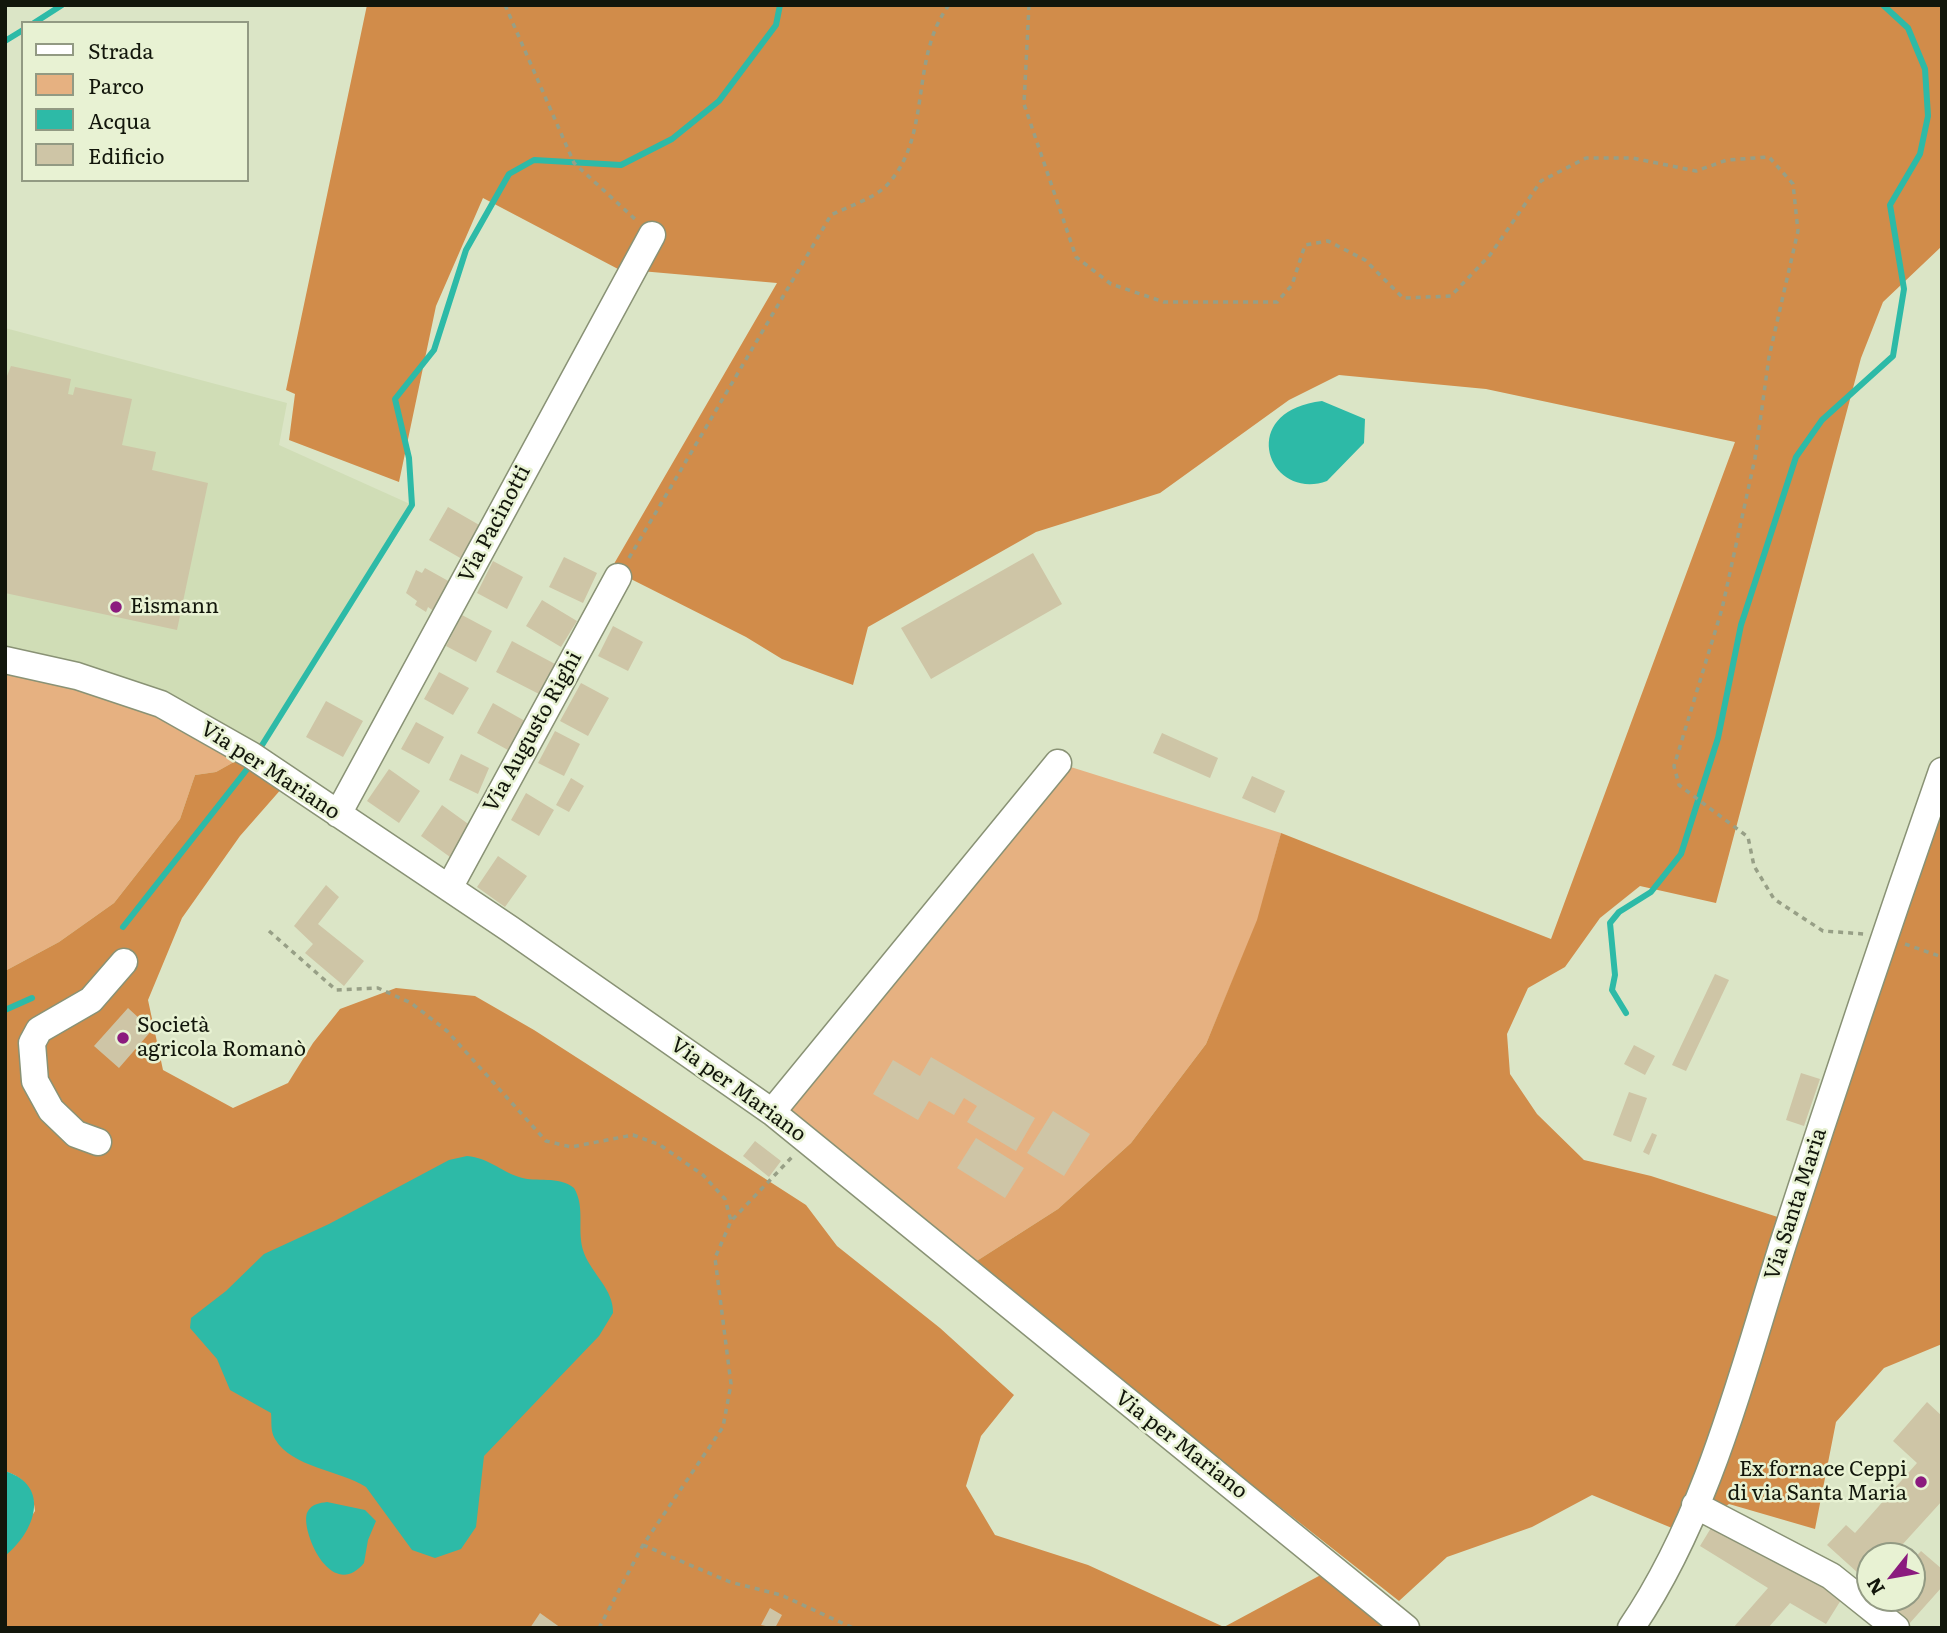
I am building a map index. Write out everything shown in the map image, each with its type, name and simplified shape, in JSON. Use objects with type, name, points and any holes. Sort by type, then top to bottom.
[{"type":"street","name":"Via Pacinotti","points":[[338,814],[652,235]]},
{"type":"street","name":"Via Augusto Righi","points":[[449,888],[618,577]]},
{"type":"street","name":"Via per Mariano","points":[[5,660],[77,676],[161,704],[251,755],[449,888],[772,1112],[1406,1628]]},
{"type":"street","points":[[772,1112],[1058,763]]},
{"type":"street","name":"Via Santa Maria","points":[[1631,1628],[1678,1544],[1724,1427],[1884,936],[1942,771]]},
{"type":"street","points":[[98,1142],[76,1134],[51,1110],[35,1081],[32,1043],[39,1030],[91,1000],[124,962]]},
{"type":"street","points":[[1695,1505],[1831,1577],[1896,1628]]},
{"type":"path","points":[[505,5],[574,163],[652,235]]},
{"type":"path","points":[[618,577],[831,215],[886,187],[906,158],[916,126],[922,70],[949,5]]},
{"type":"path","points":[[1029,5],[1024,104],[1076,257],[1111,284],[1164,302],[1278,302],[1293,285],[1305,244],[1328,241],[1365,260],[1403,298],[1451,296],[1490,256],[1541,181],[1586,158],[1632,159],[1696,171],[1727,160],[1769,157],[1793,184],[1798,231],[1769,357],[1755,458],[1722,610],[1674,766],[1679,785],[1748,837],[1754,866],[1774,900],[1823,930],[1884,936],[1942,957]]},
{"type":"path","points":[[269,932],[336,990],[379,988],[411,1003],[447,1031],[546,1141],[571,1147],[633,1135],[660,1145],[704,1175],[725,1199],[731,1221]]},
{"type":"path","points":[[599,1628],[643,1545],[723,1427],[731,1384],[715,1258],[731,1221],[808,1141]]},
{"type":"path","points":[[643,1545],[730,1582],[782,1595],[853,1628]]},
{"type":"shaded area","points":[[367,5],[1942,5],[1942,246],[1883,302],[1861,358],[1716,903],[1640,886],[1600,918],[1565,967],[1528,988],[1507,1034],[1510,1074],[1537,1114],[1584,1160],[1651,1176],[1790,1221],[1942,772],[1942,1344],[1884,1368],[1836,1422],[1815,1529],[1729,1504],[1684,1533],[1592,1495],[1532,1527],[1447,1557],[1399,1601],[972,1264],[1058,1209],[1131,1143],[1206,1044],[1257,920],[1281,833],[1551,939],[1735,442],[1486,389],[1339,375],[1289,400],[1160,493],[1036,532],[868,627],[853,685],[782,659],[746,637],[611,569],[777,283],[618,269],[483,198],[436,306],[399,482],[289,440],[295,394],[286,390]]},
{"type":"shaded area","points":[[5,328],[287,403],[279,445],[410,504],[257,749],[5,650]]},
{"type":"shaded area","points":[[241,758],[283,787],[240,836],[182,918],[148,1000],[163,1070],[233,1108],[288,1083],[313,1043],[340,1009],[396,988],[475,996],[534,1030],[806,1205],[837,1246],[940,1328],[1014,1395],[981,1436],[966,1486],[995,1535],[1088,1565],[1224,1627],[1330,1570],[1399,1628],[5,1628],[5,1556],[35,1511],[27,1486],[18,1477],[5,1471],[5,971],[59,942],[114,903],[180,819],[195,775],[216,772]]},
{"type":"green space","points":[[5,670],[128,700],[241,758],[216,772],[195,775],[180,819],[114,903],[59,942],[5,971]]},
{"type":"green space","points":[[1058,763],[1281,833],[1258,920],[1206,1044],[1131,1143],[1058,1209],[972,1264],[777,1106]]},
{"type":"water","points":[[1322,401],[1365,419],[1364,443],[1327,481],[1306,484],[1289,479],[1277,468],[1270,453],[1270,436],[1278,421],[1295,408]]},
{"type":"water","points":[[467,1156],[482,1159],[519,1177],[554,1180],[574,1188],[580,1204],[584,1253],[610,1297],[613,1313],[599,1336],[484,1456],[476,1527],[461,1549],[435,1558],[412,1550],[366,1487],[304,1462],[283,1449],[273,1436],[271,1413],[230,1390],[217,1359],[190,1328],[191,1318],[226,1291],[264,1254],[329,1224],[449,1160]]},
{"type":"water","points":[[5,1471],[20,1478],[29,1487],[34,1498],[34,1510],[24,1535],[5,1556]]},
{"type":"water","points":[[327,1502],[365,1510],[376,1521],[368,1540],[364,1563],[351,1573],[340,1574],[329,1568],[312,1544],[306,1519],[308,1511],[314,1505]]},
{"type":"building","points":[[11,366],[71,379],[68,394],[73,395],[75,387],[132,399],[122,445],[156,452],[152,470],[208,483],[177,630],[5,593],[5,381]]},
{"type":"building","points":[[448,507],[481,526],[462,559],[429,540]]},
{"type":"building","points":[[1033,553],[1062,604],[931,679],[901,628]]},
{"type":"building","points":[[564,557],[597,573],[583,603],[549,587]]},
{"type":"building","points":[[493,561],[523,577],[507,609],[477,593]]},
{"type":"building","points":[[425,568],[452,583],[435,612],[428,607],[426,612],[415,605],[417,601],[406,593],[416,570],[422,573]]},
{"type":"building","points":[[542,600],[577,621],[561,647],[526,626]]},
{"type":"building","points":[[462,615],[492,631],[476,662],[446,646]]},
{"type":"building","points":[[613,626],[643,642],[628,671],[598,656]]},
{"type":"building","points":[[512,641],[555,664],[539,694],[496,672]]},
{"type":"building","points":[[439,672],[469,688],[453,715],[424,699]]},
{"type":"building","points":[[581,683],[609,698],[588,736],[560,721]]},
{"type":"building","points":[[326,701],[363,721],[343,757],[306,737]]},
{"type":"building","points":[[493,703],[525,721],[508,750],[477,733]]},
{"type":"building","points":[[416,722],[444,737],[429,764],[401,749]]},
{"type":"building","points":[[555,731],[580,744],[564,776],[538,763]]},
{"type":"building","points":[[1162,733],[1218,758],[1210,778],[1153,753]]},
{"type":"building","points":[[461,754],[489,768],[478,794],[449,780]]},
{"type":"building","points":[[389,769],[420,791],[399,823],[367,801]]},
{"type":"building","points":[[1252,776],[1285,791],[1275,813],[1242,798]]},
{"type":"building","points":[[571,778],[584,786],[569,812],[556,805]]},
{"type":"building","points":[[526,793],[554,810],[539,836],[511,820]]},
{"type":"building","points":[[442,805],[471,826],[450,857],[421,836]]},
{"type":"building","points":[[498,856],[527,876],[505,907],[477,887]]},
{"type":"building","points":[[326,885],[339,897],[318,924],[364,961],[344,986],[305,953],[313,944],[294,926]]},
{"type":"building","points":[[1715,974],[1729,980],[1686,1071],[1672,1065]]},
{"type":"building","name":"Società agricola Romanò","points":[[128,1008],[152,1030],[119,1068],[94,1046]]},
{"type":"building","points":[[1634,1045],[1655,1056],[1645,1075],[1624,1064]]},
{"type":"building","points":[[931,1057],[1035,1118],[1016,1151],[967,1122],[977,1106],[964,1098],[954,1115],[929,1101],[918,1120],[873,1094],[893,1060],[920,1076]]},
{"type":"building","points":[[1801,1073],[1820,1079],[1804,1126],[1786,1120]]},
{"type":"building","points":[[1629,1092],[1647,1098],[1631,1142],[1613,1135]]},
{"type":"building","points":[[1053,1111],[1090,1134],[1064,1176],[1027,1153]]},
{"type":"building","points":[[1652,1133],[1657,1135],[1649,1155],[1643,1152]]},
{"type":"building","points":[[976,1138],[1024,1168],[1005,1198],[957,1168]]},
{"type":"building","points":[[755,1141],[781,1161],[769,1177],[743,1156]]},
{"type":"building","name":"Ex fornace Ceppi di via Santa Maria","points":[[1927,1402],[1942,1416],[1942,1501],[1905,1542],[1856,1542],[1856,1571],[1827,1545],[1846,1525],[1855,1533],[1917,1463],[1893,1441]]},
{"type":"building","points":[[1714,1523],[1846,1592],[1826,1624],[1790,1603],[1768,1628],[1733,1628],[1768,1588],[1700,1546]]},
{"type":"building","points":[[1926,1555],[1942,1569],[1942,1587],[1926,1605]]},
{"type":"building","points":[[770,1608],[782,1615],[775,1628],[761,1625]]},
{"type":"building","points":[[1896,1612],[1920,1612],[1909,1624]]},
{"type":"building","points":[[540,1613],[561,1628],[530,1628]]},
{"type":"waterway","points":[[37,21],[62,5]]},
{"type":"waterway","points":[[259,750],[412,505],[409,458],[395,399],[434,350],[466,250],[509,174],[534,160],[621,165],[672,139],[719,101],[776,25],[780,5]]},
{"type":"waterway","points":[[1626,1013],[1612,990],[1615,975],[1610,923],[1619,912],[1651,892],[1681,854],[1718,738],[1741,625],[1796,457],[1822,420],[1893,356],[1904,289],[1890,205],[1920,154],[1928,116],[1925,69],[1908,28],[1883,5]]},
{"type":"waterway","points":[[5,41],[21,31]]},
{"type":"waterway","points":[[123,927],[248,768]]},
{"type":"waterway","points":[[5,1010],[32,998]]},
{"type":"place","name":"Eismann","points":[[116,607]]},
{"type":"place","name":"Società agricola Romanò","points":[[123,1038]]},
{"type":"place","name":"Ex fornace Ceppi di via Santa Maria","points":[[1921,1482]]}]
